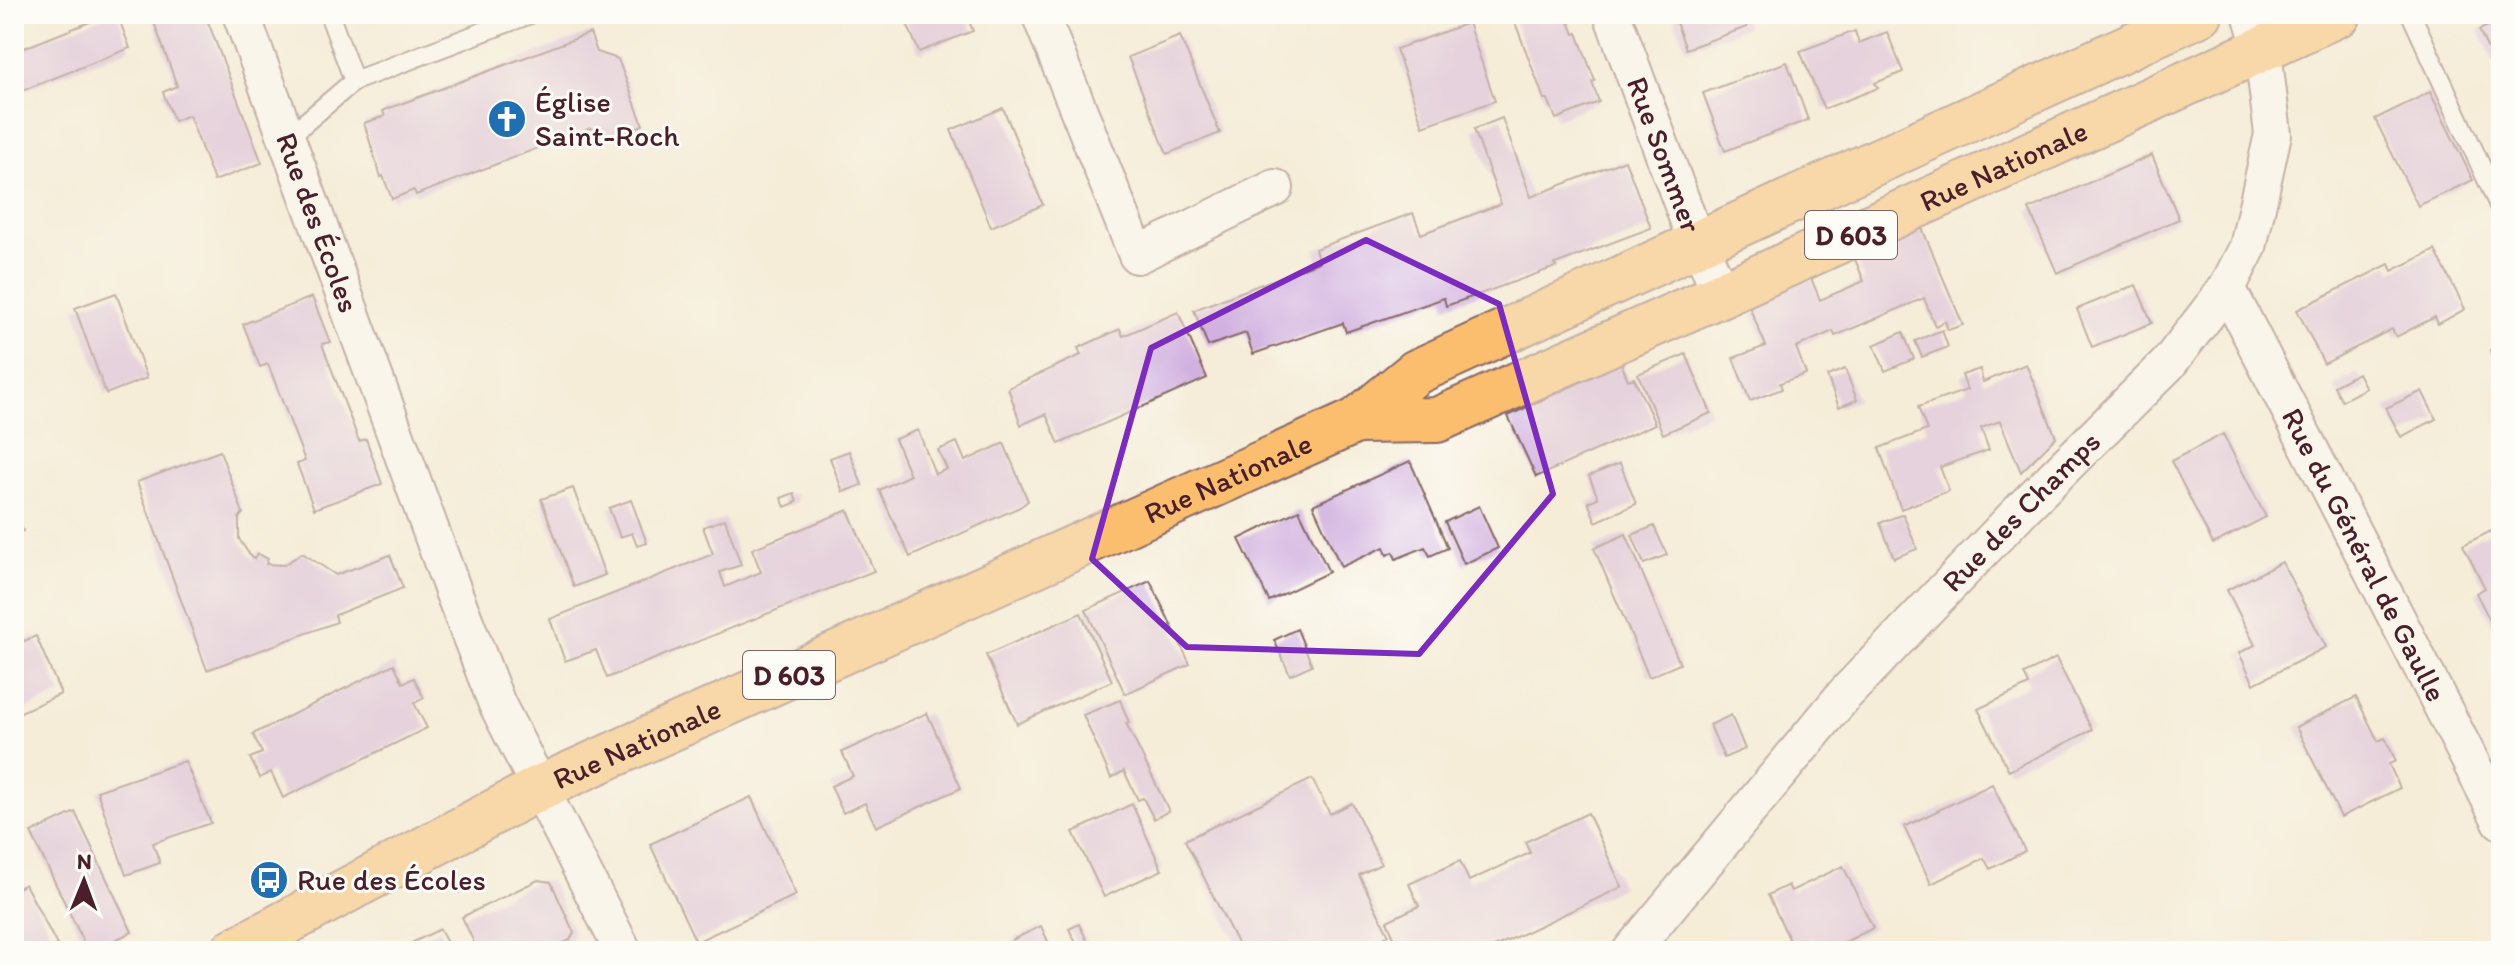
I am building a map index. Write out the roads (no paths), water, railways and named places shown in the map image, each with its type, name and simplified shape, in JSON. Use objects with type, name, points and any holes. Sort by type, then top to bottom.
[{"type":"main road","name":"Rue Nationale","points":[[233,951],[539,788],[1356,421],[1416,372],[2200,14]]},
{"type":"main road","name":"Rue Nationale","points":[[1356,421],[1437,420],[1722,294],[2256,31],[2339,14]]},
{"type":"street","name":"Rue des Écoles","points":[[241,14],[497,704],[623,951]]},
{"type":"street","points":[[1040,14],[1137,255],[1275,188]]},
{"type":"street","name":"Rue Sommer","points":[[1612,14],[1699,245],[1722,294]]},
{"type":"street","name":"Rue des Champs","points":[[1631,951],[1845,694],[2023,508],[2168,364],[2227,288],[2248,247],[2273,134],[2256,31]]},
{"type":"street","name":"Rue du Général de Gaulle","points":[[2227,288],[2501,821]]},
{"type":"lane","points":[[329,14],[354,81]]},
{"type":"lane","points":[[287,138],[354,81],[530,14]]},
{"type":"lane","points":[[2411,14],[2501,210]]},
{"type":"place","name":"Église Saint-Roch","points":[[507,119]]},
{"type":"place","name":"Rue des Écoles","points":[[269,880]]}]
